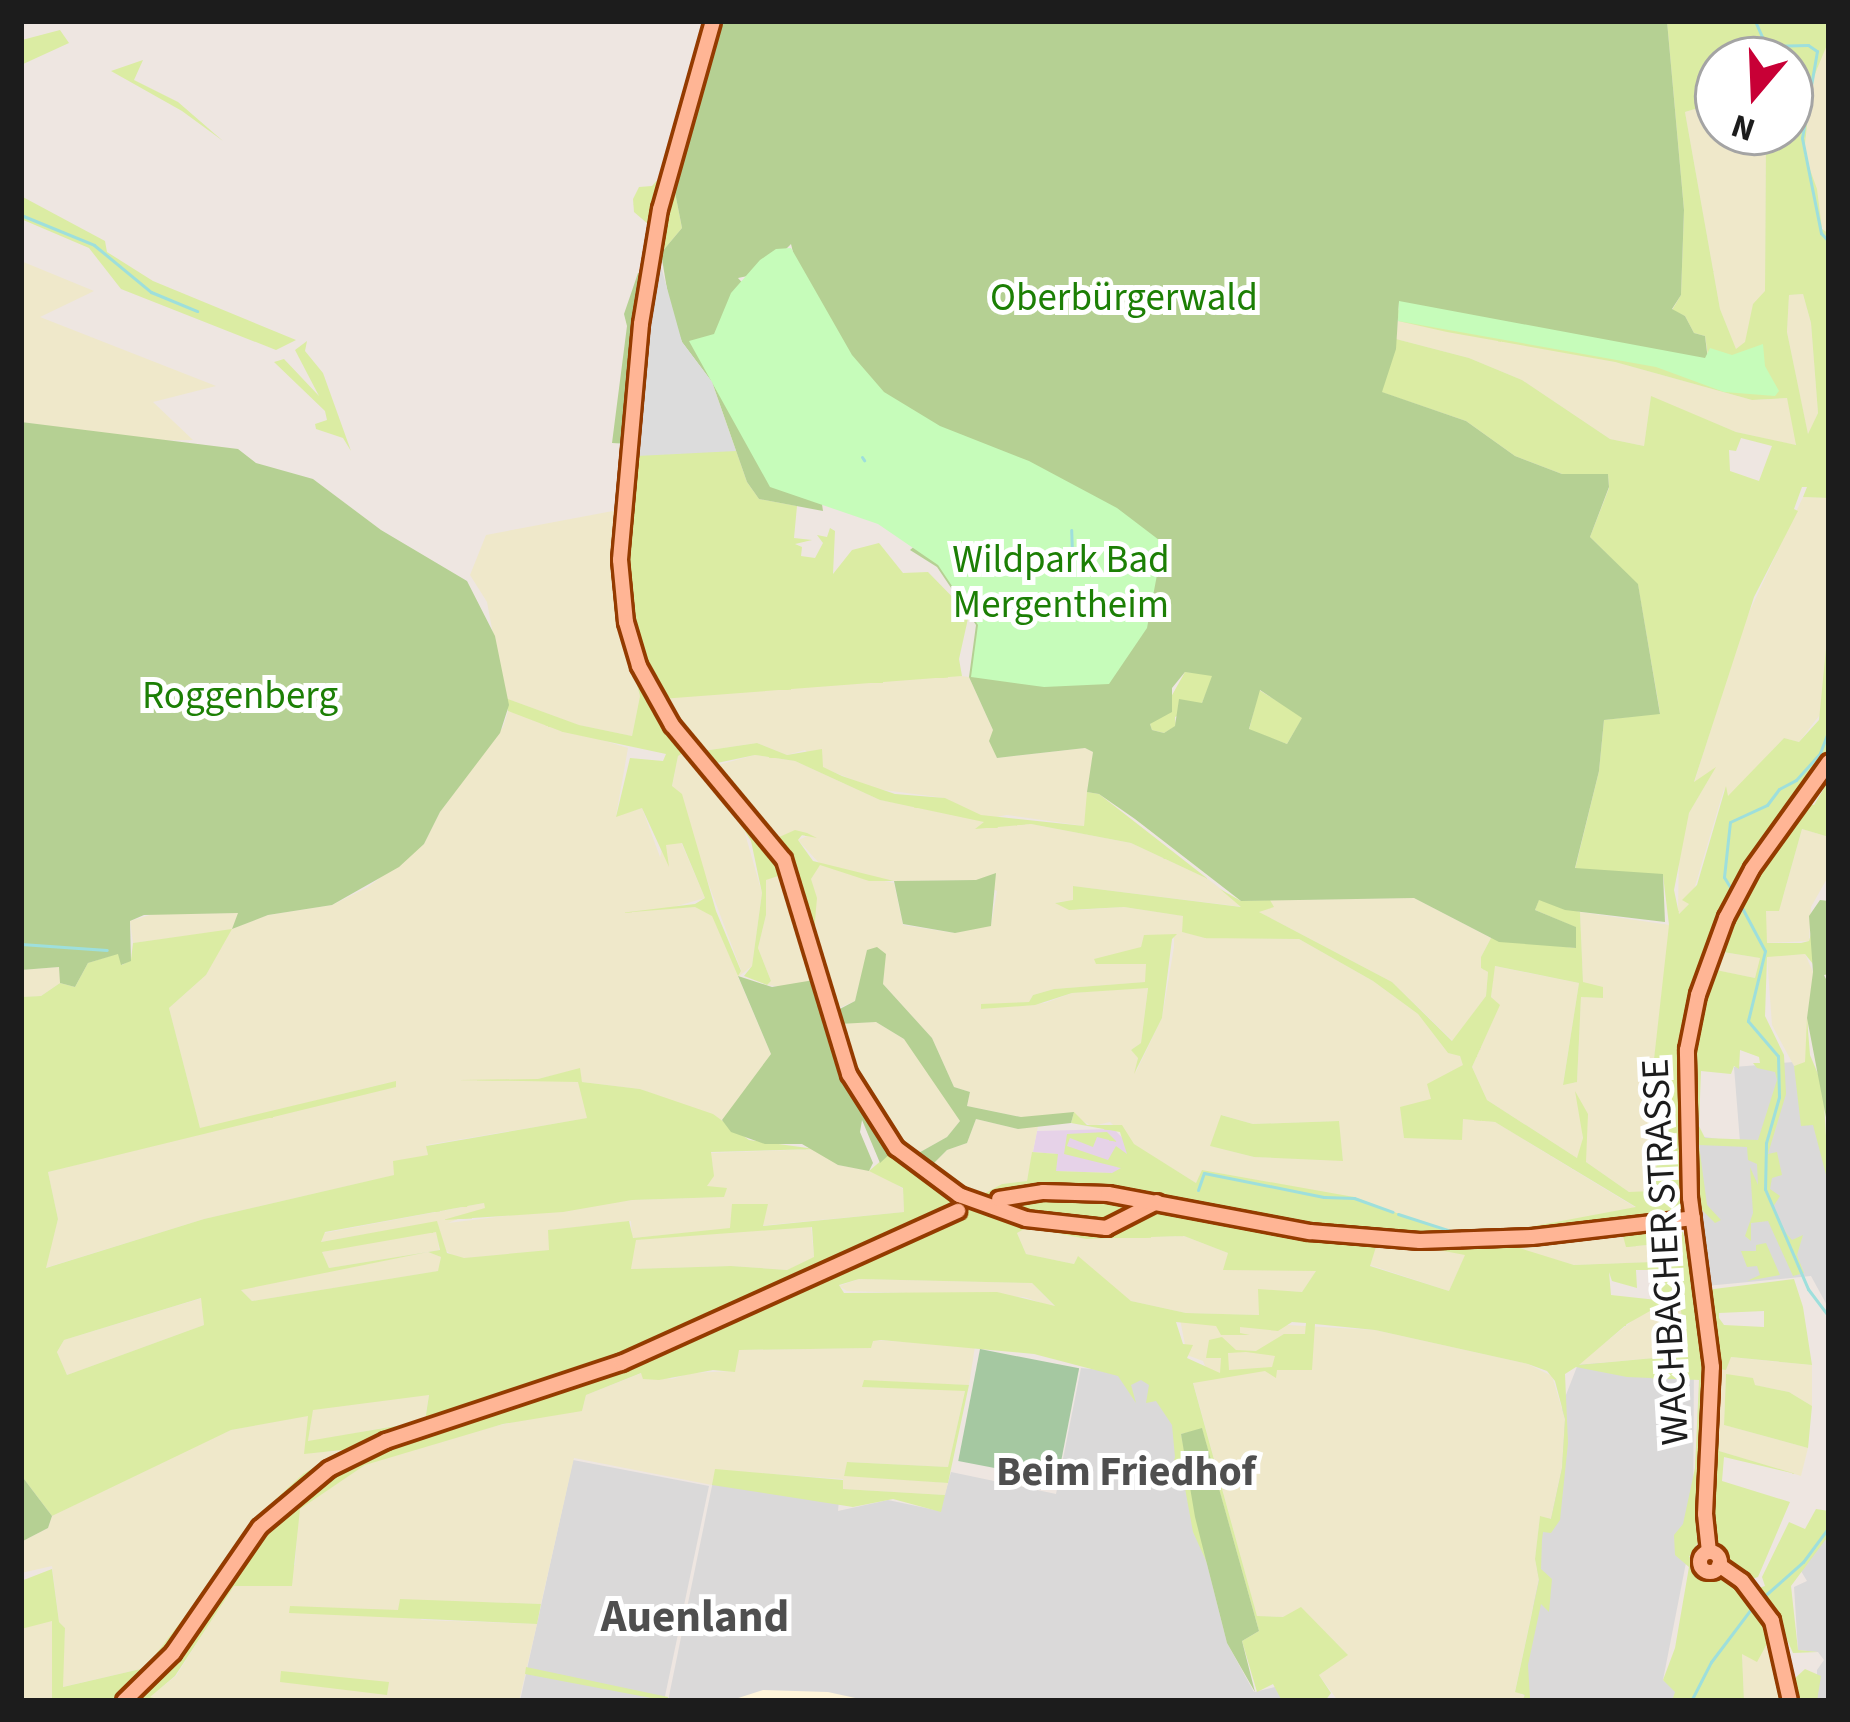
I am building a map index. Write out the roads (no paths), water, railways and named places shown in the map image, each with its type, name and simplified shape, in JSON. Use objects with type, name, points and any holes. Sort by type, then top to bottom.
[{"type":"main road","points":[[713,21],[660,209],[641,324],[620,560],[634,651],[663,712],[790,872],[849,1074],[895,1147],[936,1182],[995,1211],[1088,1228],[1127,1208],[1157,1202],[1310,1232],[1420,1241],[1504,1240],[1685,1223]]},
{"type":"main road","name":"WACHBACHER STRASSE","points":[[1790,1701],[1772,1622],[1742,1582],[1720,1565],[1713,1571],[1703,1569],[1701,1560],[1709,1552],[1705,1514],[1712,1366],[1685,1223],[1690,1198],[1687,1050],[1712,952],[1736,897],[1829,761]]},
{"type":"main road","points":[[999,1199],[1043,1192],[1108,1194],[1127,1208]]},
{"type":"main road","points":[[124,1701],[173,1653],[260,1528],[329,1469],[386,1441],[604,1370],[958,1211]]},
{"type":"waterway","points":[[1755,21],[1766,46],[1808,45],[1817,51],[1802,138],[1821,233],[1829,242]]},
{"type":"waterway","points":[[21,215],[94,245],[151,292],[197,311]]},
{"type":"waterway","points":[[1829,317],[1829,355]]},
{"type":"waterway","points":[[1065,574],[1063,560],[1072,553],[1071,530]]},
{"type":"waterway","points":[[1732,890],[1724,877],[1730,822],[1767,805],[1779,789],[1796,780],[1820,753],[1829,730]]},
{"type":"waterway","points":[[1740,904],[1765,951],[1748,1021],[1778,1056],[1779,1097],[1766,1143],[1765,1189],[1808,1289],[1829,1317]]},
{"type":"waterway","points":[[21,944],[107,950]]},
{"type":"waterway","points":[[1198,1190],[1204,1173],[1324,1197],[1354,1198],[1393,1212]]},
{"type":"waterway","points":[[1398,1214],[1451,1231]]},
{"type":"waterway","points":[[1447,1247],[1492,1245]]},
{"type":"waterway","points":[[1761,1599],[1803,1562],[1829,1527]]},
{"type":"waterway","points":[[1691,1701],[1711,1662],[1754,1605]]},
{"type":"district","name":"Beim Friedhof","points":[[1126,1472]]},
{"type":"district","name":"Auenland","points":[[695,1618]]},
{"type":"park label","name":"Oberbürgerwald","points":[[1124,298]]},
{"type":"park label","name":"Wildpark Bad Mergentheim","points":[[1061,584]]},
{"type":"park label","name":"Roggenberg","points":[[240,696]]}]
